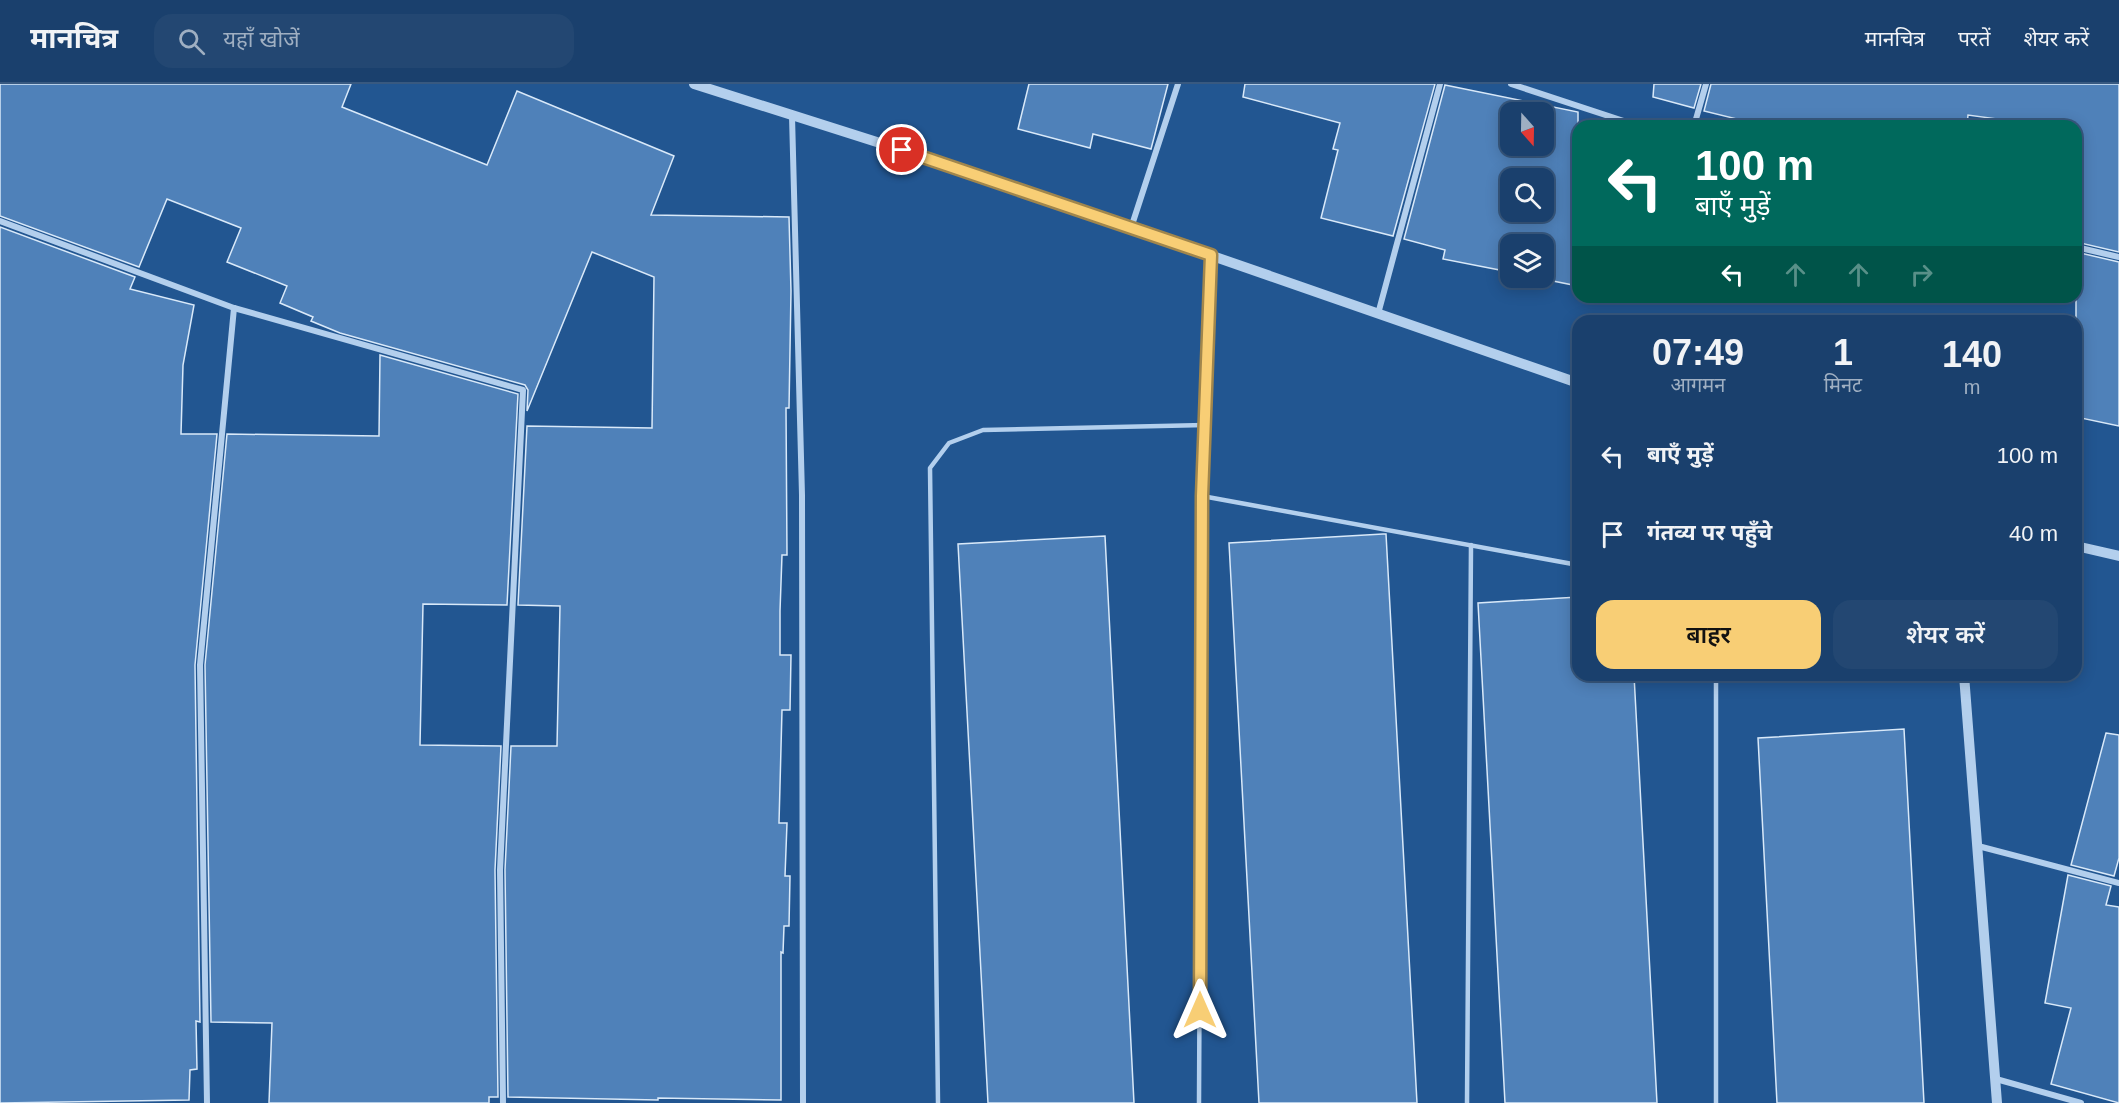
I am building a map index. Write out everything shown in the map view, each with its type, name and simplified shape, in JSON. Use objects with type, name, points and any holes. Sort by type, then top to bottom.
[{"type":"street","points":[[694,84],[968,171],[1572,380]]},
{"type":"street","points":[[1131,228],[1178,84]]},
{"type":"street","points":[[1378,314],[1440,84]]},
{"type":"street","points":[[1510,84],[1621,120]]},
{"type":"street","points":[[1696,120],[1706,84]]},
{"type":"street","points":[[792,116],[802,495],[803,1103]]},
{"type":"street","points":[[0,221],[234,308],[523,390],[500,870],[503,1103]]},
{"type":"street","points":[[2082,248],[2119,257]]},
{"type":"street","points":[[207,1103],[200,665],[234,308]]},
{"type":"street","points":[[2082,547],[2119,556]]},
{"type":"street","points":[[1964,681],[1997,1103]]},
{"type":"street","points":[[1978,846],[2119,883]]},
{"type":"street","points":[[1995,1079],[2081,1103]]},
{"type":"lane","points":[[1199,1103],[1202,496],[1211,255]]},
{"type":"lane","points":[[938,1103],[930,468],[949,443],[983,430],[1205,425]]},
{"type":"lane","points":[[1202,496],[1572,564]]},
{"type":"lane","points":[[1467,1103],[1470,545]]},
{"type":"lane","points":[[1716,681],[1716,1103]]},
{"type":"building","points":[[0,84],[351,84],[342,107],[487,165],[517,91],[674,156],[651,215],[789,217],[791,291],[789,408],[786,408],[787,555],[782,555],[780,655],[791,655],[790,710],[782,710],[779,823],[787,823],[785,876],[790,876],[789,926],[784,926],[783,953],[781,952],[781,1100],[508,1097],[505,870],[511,746],[557,746],[560,606],[518,605],[527,426],[652,428],[654,277],[592,252],[527,411],[528,390],[525,385],[340,333],[311,321],[313,317],[280,303],[287,286],[227,262],[241,228],[167,199],[139,267],[0,216]]},
{"type":"building","points":[[1029,84],[1168,84],[1151,149],[1093,134],[1090,148],[1018,129]]},
{"type":"building","points":[[1245,84],[1435,84],[1393,236],[1321,218],[1338,150],[1333,149],[1340,123],[1243,97]]},
{"type":"building","points":[[1654,84],[1701,84],[1694,108],[1653,97]]},
{"type":"building","points":[[1711,84],[2119,84],[2119,252],[2082,243],[2082,120],[2004,120],[1968,115],[1968,120],[1741,120],[1704,111]]},
{"type":"building","points":[[1445,85],[1529,102],[1500,102],[1500,156],[1554,156],[1554,107],[1578,112],[1578,120],[1572,120],[1572,285],[1554,281],[1554,234],[1500,234],[1500,270],[1443,259],[1445,250],[1404,239]]},
{"type":"building","points":[[0,227],[135,277],[130,289],[194,305],[183,365],[181,434],[217,434],[195,665],[200,1022],[196,1021],[197,1069],[190,1070],[189,1100],[0,1103]]},
{"type":"building","points":[[2082,253],[2119,262],[2119,426],[2082,418],[2082,315],[2076,315],[2076,303],[2082,303]]},
{"type":"building","points":[[380,355],[518,394],[507,605],[423,604],[420,745],[501,746],[495,870],[498,1097],[489,1097],[489,1103],[269,1103],[272,1023],[211,1022],[205,665],[227,434],[379,436]]},
{"type":"building","points":[[1386,534],[1417,1103],[1259,1103],[1229,543]]},
{"type":"building","points":[[1105,536],[1134,1103],[988,1103],[958,544]]},
{"type":"building","points":[[1572,597],[1572,681],[1634,681],[1657,1103],[1505,1103],[1478,603]]},
{"type":"building","points":[[1904,729],[1924,1103],[1777,1103],[1758,738]]},
{"type":"building","points":[[2106,733],[2119,735],[2119,858],[2114,876],[2071,865]]},
{"type":"building","points":[[2068,875],[2111,886],[2106,905],[2119,907],[2119,1103],[2051,1084],[2071,1008],[2045,1003]]},
{"type":"route","points":[[902,150],[1211,255],[1202,496],[1200,1010]]}]
